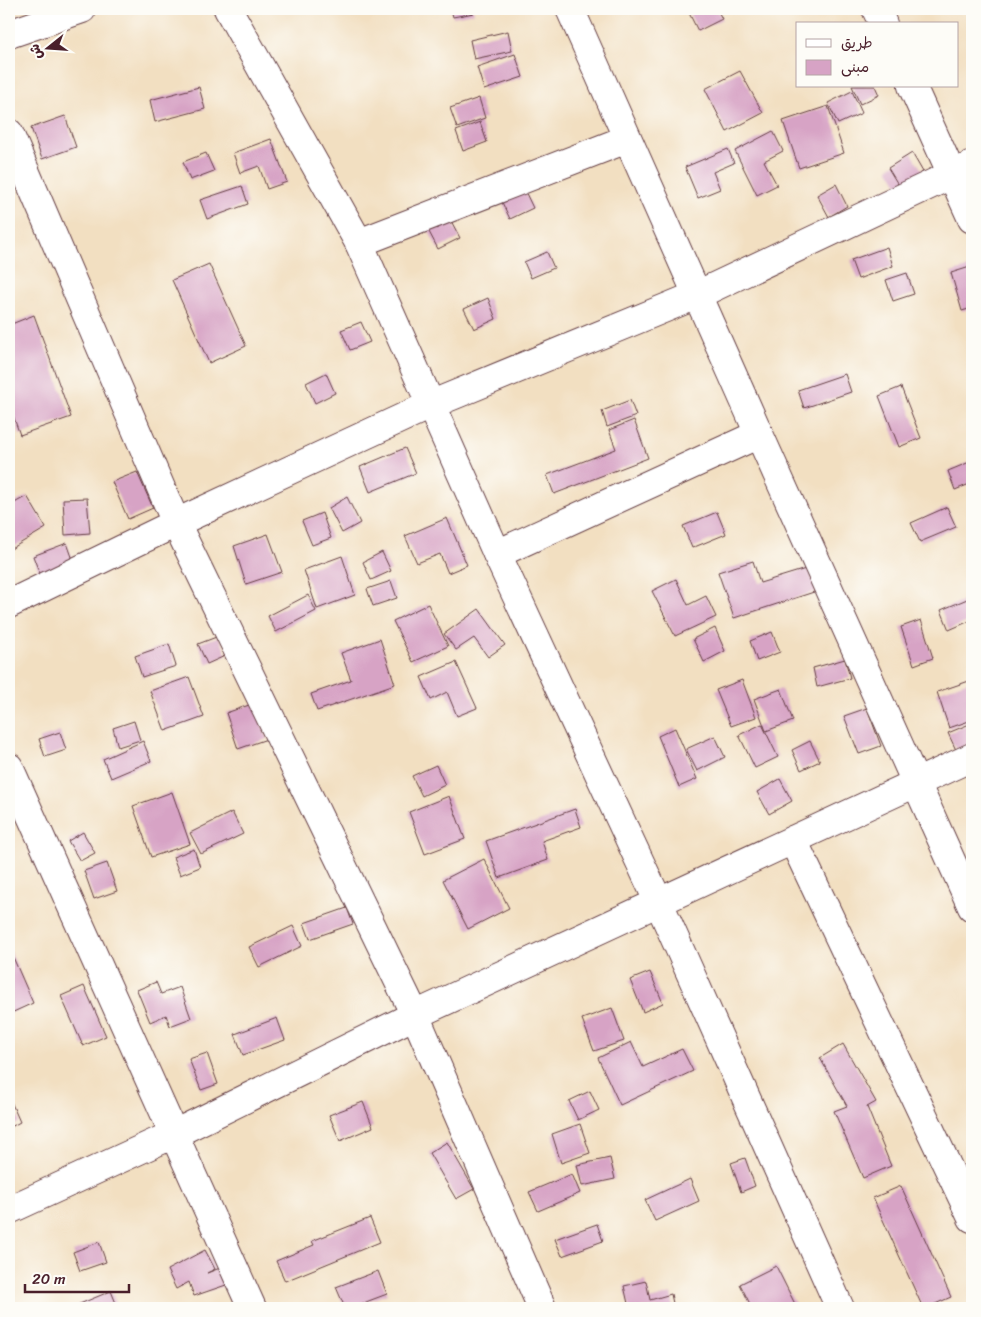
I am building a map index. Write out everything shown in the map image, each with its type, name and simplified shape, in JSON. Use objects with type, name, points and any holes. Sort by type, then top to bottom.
[{"type":"street","points":[[9,34],[82,9]]},
{"type":"street","points":[[228,9],[359,243],[497,554],[659,903],[840,1308]]},
{"type":"street","points":[[570,9],[972,907]]},
{"type":"street","points":[[876,9],[882,22]]},
{"type":"street","points":[[913,88],[963,170],[972,219]]},
{"type":"street","points":[[9,133],[176,523],[415,1015],[542,1308]]},
{"type":"street","points":[[359,243],[627,139]]},
{"type":"street","points":[[9,604],[176,523],[430,405],[697,295],[963,170]]},
{"type":"street","points":[[497,554],[759,434]]},
{"type":"street","points":[[9,1210],[174,1134],[415,1015],[972,757]]},
{"type":"street","points":[[9,767],[252,1308]]},
{"type":"street","points":[[792,840],[972,1218]]},
{"type":"building","points":[[451,9],[473,9],[474,13],[453,17]]},
{"type":"building","points":[[687,9],[717,9],[722,19],[698,31]]},
{"type":"building","points":[[508,31],[512,51],[474,59],[470,40]]},
{"type":"building","points":[[515,54],[523,77],[484,90],[477,67]]},
{"type":"building","points":[[740,71],[763,113],[727,132],[705,89]]},
{"type":"building","points":[[199,87],[205,109],[155,122],[150,100]]},
{"type":"building","points":[[853,88],[876,88],[879,95],[860,104]]},
{"type":"building","points":[[852,91],[862,113],[838,124],[828,103]]},
{"type":"building","points":[[479,98],[485,118],[457,128],[450,108]]},
{"type":"building","points":[[828,106],[844,153],[799,168],[783,121]]},
{"type":"building","points":[[65,116],[76,147],[42,159],[31,128]]},
{"type":"building","points":[[480,122],[487,142],[463,151],[456,131]]},
{"type":"building","points":[[773,131],[783,151],[764,161],[777,185],[757,195],[735,151]]},
{"type":"building","points":[[271,139],[287,182],[267,189],[259,166],[240,173],[233,153]]},
{"type":"building","points":[[728,149],[734,163],[713,172],[720,189],[698,198],[685,167]]},
{"type":"building","points":[[206,153],[214,171],[190,180],[183,162]]},
{"type":"building","points":[[912,153],[923,172],[899,186],[888,168]]},
{"type":"building","points":[[836,184],[847,206],[829,217],[817,195]]},
{"type":"building","points":[[522,185],[533,208],[510,219],[499,196]]},
{"type":"building","points":[[242,186],[248,204],[207,219],[200,200]]},
{"type":"building","points":[[449,217],[460,238],[438,249],[427,228]]},
{"type":"building","points":[[887,247],[893,266],[858,279],[851,260]]},
{"type":"building","points":[[547,252],[554,268],[531,278],[524,262]]},
{"type":"building","points":[[209,264],[246,346],[209,363],[172,280]]},
{"type":"building","points":[[970,267],[972,274],[972,308],[962,311],[951,273]]},
{"type":"building","points":[[907,273],[914,294],[893,301],[886,280]]},
{"type":"building","points":[[488,298],[496,319],[474,329],[464,309]]},
{"type":"building","points":[[34,315],[71,417],[20,435],[9,404],[9,325]]},
{"type":"building","points":[[361,322],[370,342],[350,350],[341,330]]},
{"type":"building","points":[[326,373],[335,393],[315,403],[306,383]]},
{"type":"building","points":[[845,374],[851,392],[804,408],[798,390]]},
{"type":"building","points":[[901,387],[921,438],[899,447],[879,396]]},
{"type":"building","points":[[630,400],[636,416],[607,427],[602,411]]},
{"type":"building","points":[[634,420],[648,458],[554,494],[547,475],[616,449],[609,430]]},
{"type":"building","points":[[405,448],[416,473],[370,492],[360,467]]},
{"type":"building","points":[[972,461],[972,483],[955,490],[948,471]]},
{"type":"building","points":[[137,472],[153,508],[128,519],[112,482]]},
{"type":"building","points":[[27,496],[46,528],[9,550],[9,506]]},
{"type":"building","points":[[347,497],[360,523],[342,533],[329,508]]},
{"type":"building","points":[[87,498],[90,533],[65,535],[63,499]]},
{"type":"building","points":[[947,507],[956,527],[920,542],[911,523]]},
{"type":"building","points":[[717,512],[726,534],[692,548],[683,526]]},
{"type":"building","points":[[322,513],[331,538],[312,545],[302,521]]},
{"type":"building","points":[[447,518],[467,565],[448,573],[440,554],[417,563],[405,536]]},
{"type":"building","points":[[268,534],[282,572],[246,584],[234,546]]},
{"type":"building","points":[[67,543],[76,568],[42,580],[33,556]]},
{"type":"building","points":[[382,552],[391,571],[371,580],[363,562]]},
{"type":"building","points":[[342,556],[355,595],[317,609],[304,570]]},
{"type":"building","points":[[753,561],[760,583],[809,568],[817,591],[734,618],[718,572]]},
{"type":"building","points":[[676,579],[688,605],[706,596],[716,617],[675,636],[652,591]]},
{"type":"building","points":[[391,581],[397,598],[373,606],[367,589]]},
{"type":"building","points":[[308,595],[316,611],[276,632],[268,616]]},
{"type":"building","points":[[972,597],[972,620],[949,630],[941,610]]},
{"type":"building","points":[[428,604],[448,646],[413,662],[393,621]]},
{"type":"building","points":[[479,609],[505,645],[488,657],[474,638],[456,650],[444,634]]},
{"type":"building","points":[[921,620],[933,658],[914,665],[901,627]]},
{"type":"building","points":[[715,628],[725,651],[704,662],[693,639]]},
{"type":"building","points":[[772,632],[780,652],[757,661],[750,641]]},
{"type":"building","points":[[219,636],[227,655],[207,664],[198,644]]},
{"type":"building","points":[[380,639],[395,684],[317,711],[311,694],[351,680],[341,653]]},
{"type":"building","points":[[169,644],[176,666],[142,677],[135,656]]},
{"type":"building","points":[[845,659],[850,678],[817,687],[813,668]]},
{"type":"building","points":[[456,662],[477,708],[457,716],[447,692],[431,700],[421,677]]},
{"type":"building","points":[[189,677],[204,717],[165,731],[150,691]]},
{"type":"building","points":[[742,680],[756,717],[731,726],[716,690]]},
{"type":"building","points":[[972,680],[972,720],[949,728],[937,692]]},
{"type":"building","points":[[781,689],[793,721],[766,731],[754,699]]},
{"type":"building","points":[[255,703],[267,739],[238,749],[226,713]]},
{"type":"building","points":[[867,708],[881,746],[859,754],[844,716]]},
{"type":"building","points":[[134,721],[140,740],[118,747],[113,728]]},
{"type":"building","points":[[972,723],[972,742],[956,750],[948,733]]},
{"type":"building","points":[[762,724],[778,757],[755,768],[739,735]]},
{"type":"building","points":[[675,728],[697,779],[679,787],[658,736]]},
{"type":"building","points":[[60,732],[66,750],[45,757],[39,739]]},
{"type":"building","points":[[715,736],[725,757],[697,771],[686,749]]},
{"type":"building","points":[[143,741],[151,761],[111,778],[103,759]]},
{"type":"building","points":[[810,741],[820,761],[801,770],[792,750]]},
{"type":"building","points":[[436,765],[445,785],[422,796],[412,776]]},
{"type":"building","points":[[780,779],[792,801],[769,814],[757,792]]},
{"type":"building","points":[[172,792],[190,844],[151,857],[133,806]]},
{"type":"building","points":[[449,796],[465,839],[425,854],[409,812]]},
{"type":"building","points":[[575,809],[581,827],[542,841],[548,860],[499,878],[486,841]]},
{"type":"building","points":[[232,812],[243,834],[201,854],[190,833]]},
{"type":"building","points":[[83,832],[95,853],[80,861],[68,841]]},
{"type":"building","points":[[194,849],[200,867],[180,875],[173,857]]},
{"type":"building","points":[[484,859],[509,908],[468,929],[443,880]]},
{"type":"building","points":[[107,863],[117,891],[94,899],[84,871]]},
{"type":"building","points":[[347,908],[353,924],[310,939],[304,923]]},
{"type":"building","points":[[293,926],[302,946],[259,967],[249,947]]},
{"type":"building","points":[[9,948],[33,1003],[9,1014]]},
{"type":"building","points":[[650,972],[663,1003],[643,1012],[630,980]]},
{"type":"building","points":[[156,982],[161,994],[180,987],[191,1018],[170,1026],[166,1015],[150,1022],[137,990]]},
{"type":"building","points":[[84,986],[106,1036],[83,1046],[61,996]]},
{"type":"building","points":[[612,1008],[624,1041],[594,1051],[582,1019]]},
{"type":"building","points":[[277,1018],[285,1040],[243,1055],[235,1034]]},
{"type":"building","points":[[631,1042],[643,1067],[682,1049],[693,1071],[620,1105],[598,1058]]},
{"type":"building","points":[[843,1044],[876,1102],[867,1107],[891,1166],[863,1178],[834,1111],[847,1106],[820,1058]]},
{"type":"building","points":[[207,1053],[218,1084],[201,1090],[189,1059]]},
{"type":"building","points":[[590,1091],[599,1110],[578,1120],[569,1101]]},
{"type":"building","points":[[9,1097],[20,1122],[9,1128]]},
{"type":"building","points":[[363,1102],[373,1127],[340,1141],[329,1115]]},
{"type":"building","points":[[580,1124],[590,1153],[561,1163],[552,1134]]},
{"type":"building","points":[[447,1142],[474,1189],[456,1199],[429,1153]]},
{"type":"building","points":[[610,1158],[615,1179],[582,1186],[577,1165]]},
{"type":"building","points":[[745,1158],[755,1186],[741,1192],[731,1163]]},
{"type":"building","points":[[572,1174],[580,1193],[538,1211],[529,1192]]},
{"type":"building","points":[[690,1179],[699,1201],[655,1221],[645,1200]]},
{"type":"building","points":[[901,1186],[951,1297],[926,1308],[923,1308],[873,1198]]},
{"type":"building","points":[[370,1218],[380,1242],[285,1281],[276,1261],[314,1245],[312,1241]]},
{"type":"building","points":[[597,1224],[603,1241],[562,1256],[555,1239]]},
{"type":"building","points":[[99,1242],[106,1262],[80,1271],[73,1252]]},
{"type":"building","points":[[205,1250],[215,1269],[207,1273],[220,1268],[226,1285],[194,1296],[189,1282],[176,1289],[167,1270]]},
{"type":"building","points":[[776,1266],[797,1308],[752,1308],[740,1284]]},
{"type":"building","points":[[378,1271],[387,1294],[350,1308],[345,1308],[336,1287]]},
{"type":"building","points":[[646,1281],[650,1300],[671,1294],[674,1308],[629,1308],[624,1286]]},
{"type":"building","points":[[111,1291],[118,1308],[70,1308]]}]
